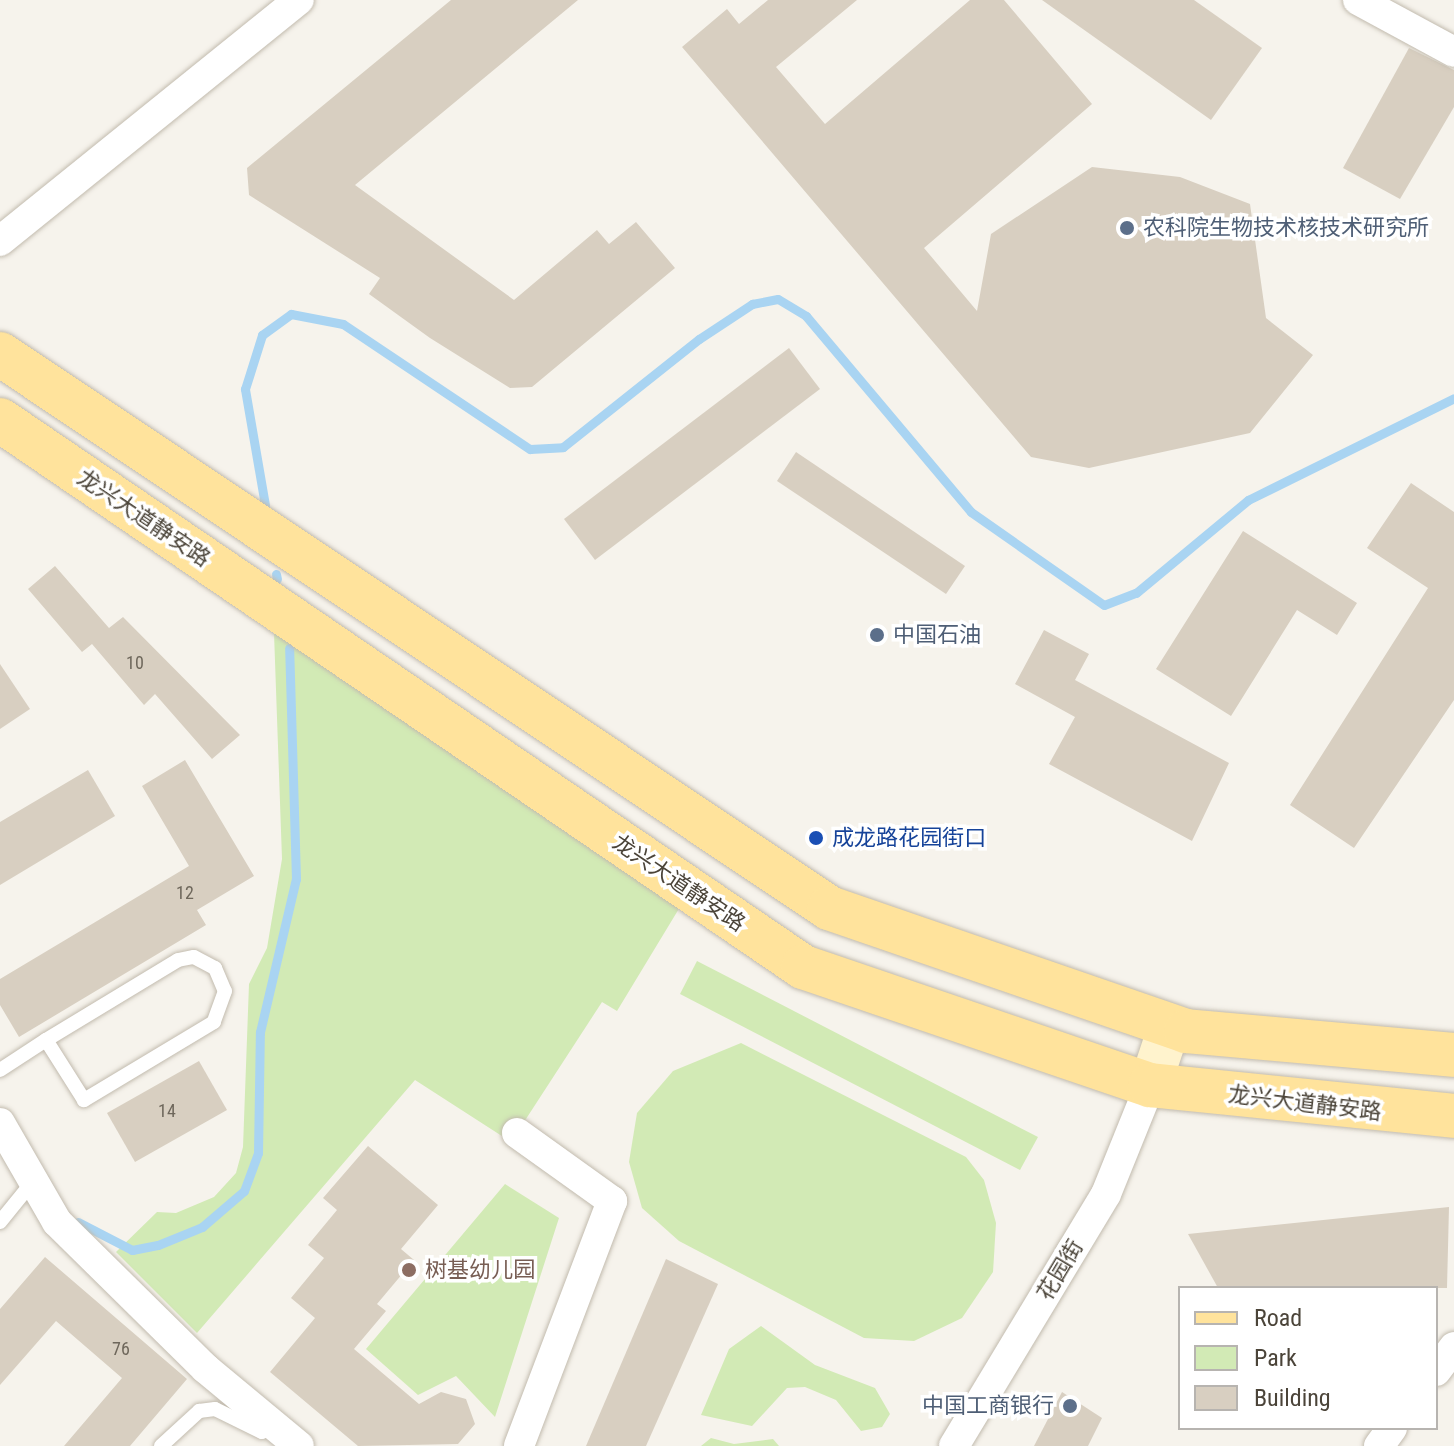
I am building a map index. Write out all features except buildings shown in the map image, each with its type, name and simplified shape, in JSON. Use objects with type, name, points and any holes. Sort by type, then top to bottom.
[{"type":"main road","points":[[0,354],[829,908],[1170,1025],[1454,1055]]},
{"type":"main road","name":"龙兴大道静安路","points":[[0,420],[803,967],[1150,1085],[1454,1116]]},
{"type":"street","points":[[0,241],[299,0]]},
{"type":"street","points":[[1358,0],[1454,52]]},
{"type":"street","points":[[1150,1085],[1170,1025]]},
{"type":"street","name":"花园街","points":[[954,1446],[1106,1194],[1150,1085]]},
{"type":"street","points":[[0,1123],[57,1222],[205,1368],[299,1446]]},
{"type":"street","points":[[517,1133],[612,1201],[519,1446]]},
{"type":"street","points":[[1438,1368],[1454,1347]]},
{"type":"lane","points":[[0,1070],[46,1040],[178,960],[194,957],[215,968],[225,991],[214,1022],[84,1100],[46,1040]]},
{"type":"lane","points":[[0,1222],[34,1180]]},
{"type":"lane","points":[[161,1446],[199,1411],[215,1409],[262,1432],[274,1426]]},
{"type":"green space","points":[[274,633],[680,907],[617,1011],[602,1002],[511,1142],[415,1080],[197,1333],[116,1252],[157,1212],[176,1213],[214,1197],[236,1173],[243,1147],[249,984],[267,948],[282,859]]},
{"type":"green space","points":[[697,961],[1038,1137],[1020,1170],[680,994]]},
{"type":"green space","points":[[741,1043],[966,1157],[984,1180],[996,1223],[993,1272],[962,1318],[914,1341],[864,1338],[679,1241],[642,1208],[629,1162],[637,1113],[673,1071]]},
{"type":"green space","points":[[505,1184],[559,1218],[495,1417],[456,1376],[418,1395],[366,1349]]},
{"type":"green space","points":[[761,1326],[815,1365],[875,1388],[890,1414],[882,1427],[861,1431],[836,1400],[805,1387],[787,1388],[752,1426],[701,1415],[729,1349]]},
{"type":"green space","points":[[711,1438],[734,1444],[773,1439],[779,1446],[701,1446]]},
{"type":"waterway","points":[[265,505],[245,389],[262,335],[291,314],[343,324],[530,449],[563,447],[699,339],[752,304],[778,299],[806,316],[971,512],[1104,605],[1136,593],[1248,500],[1454,398]]},
{"type":"waterway","points":[[276,574],[277,579]]},
{"type":"waterway","points":[[78,1222],[132,1250],[158,1245],[202,1227],[244,1191],[258,1153],[260,1032],[296,879],[289,648]]},
{"type":"place","name":"农科院生物技术核技术研究所","points":[[1127,228]]},
{"type":"place","name":"中国石油","points":[[877,635]]},
{"type":"place","name":"成龙路花园街口","points":[[816,838]]},
{"type":"place","name":"树基幼儿园","points":[[409,1270]]},
{"type":"place","name":"中国工商银行","points":[[1070,1406]]}]
